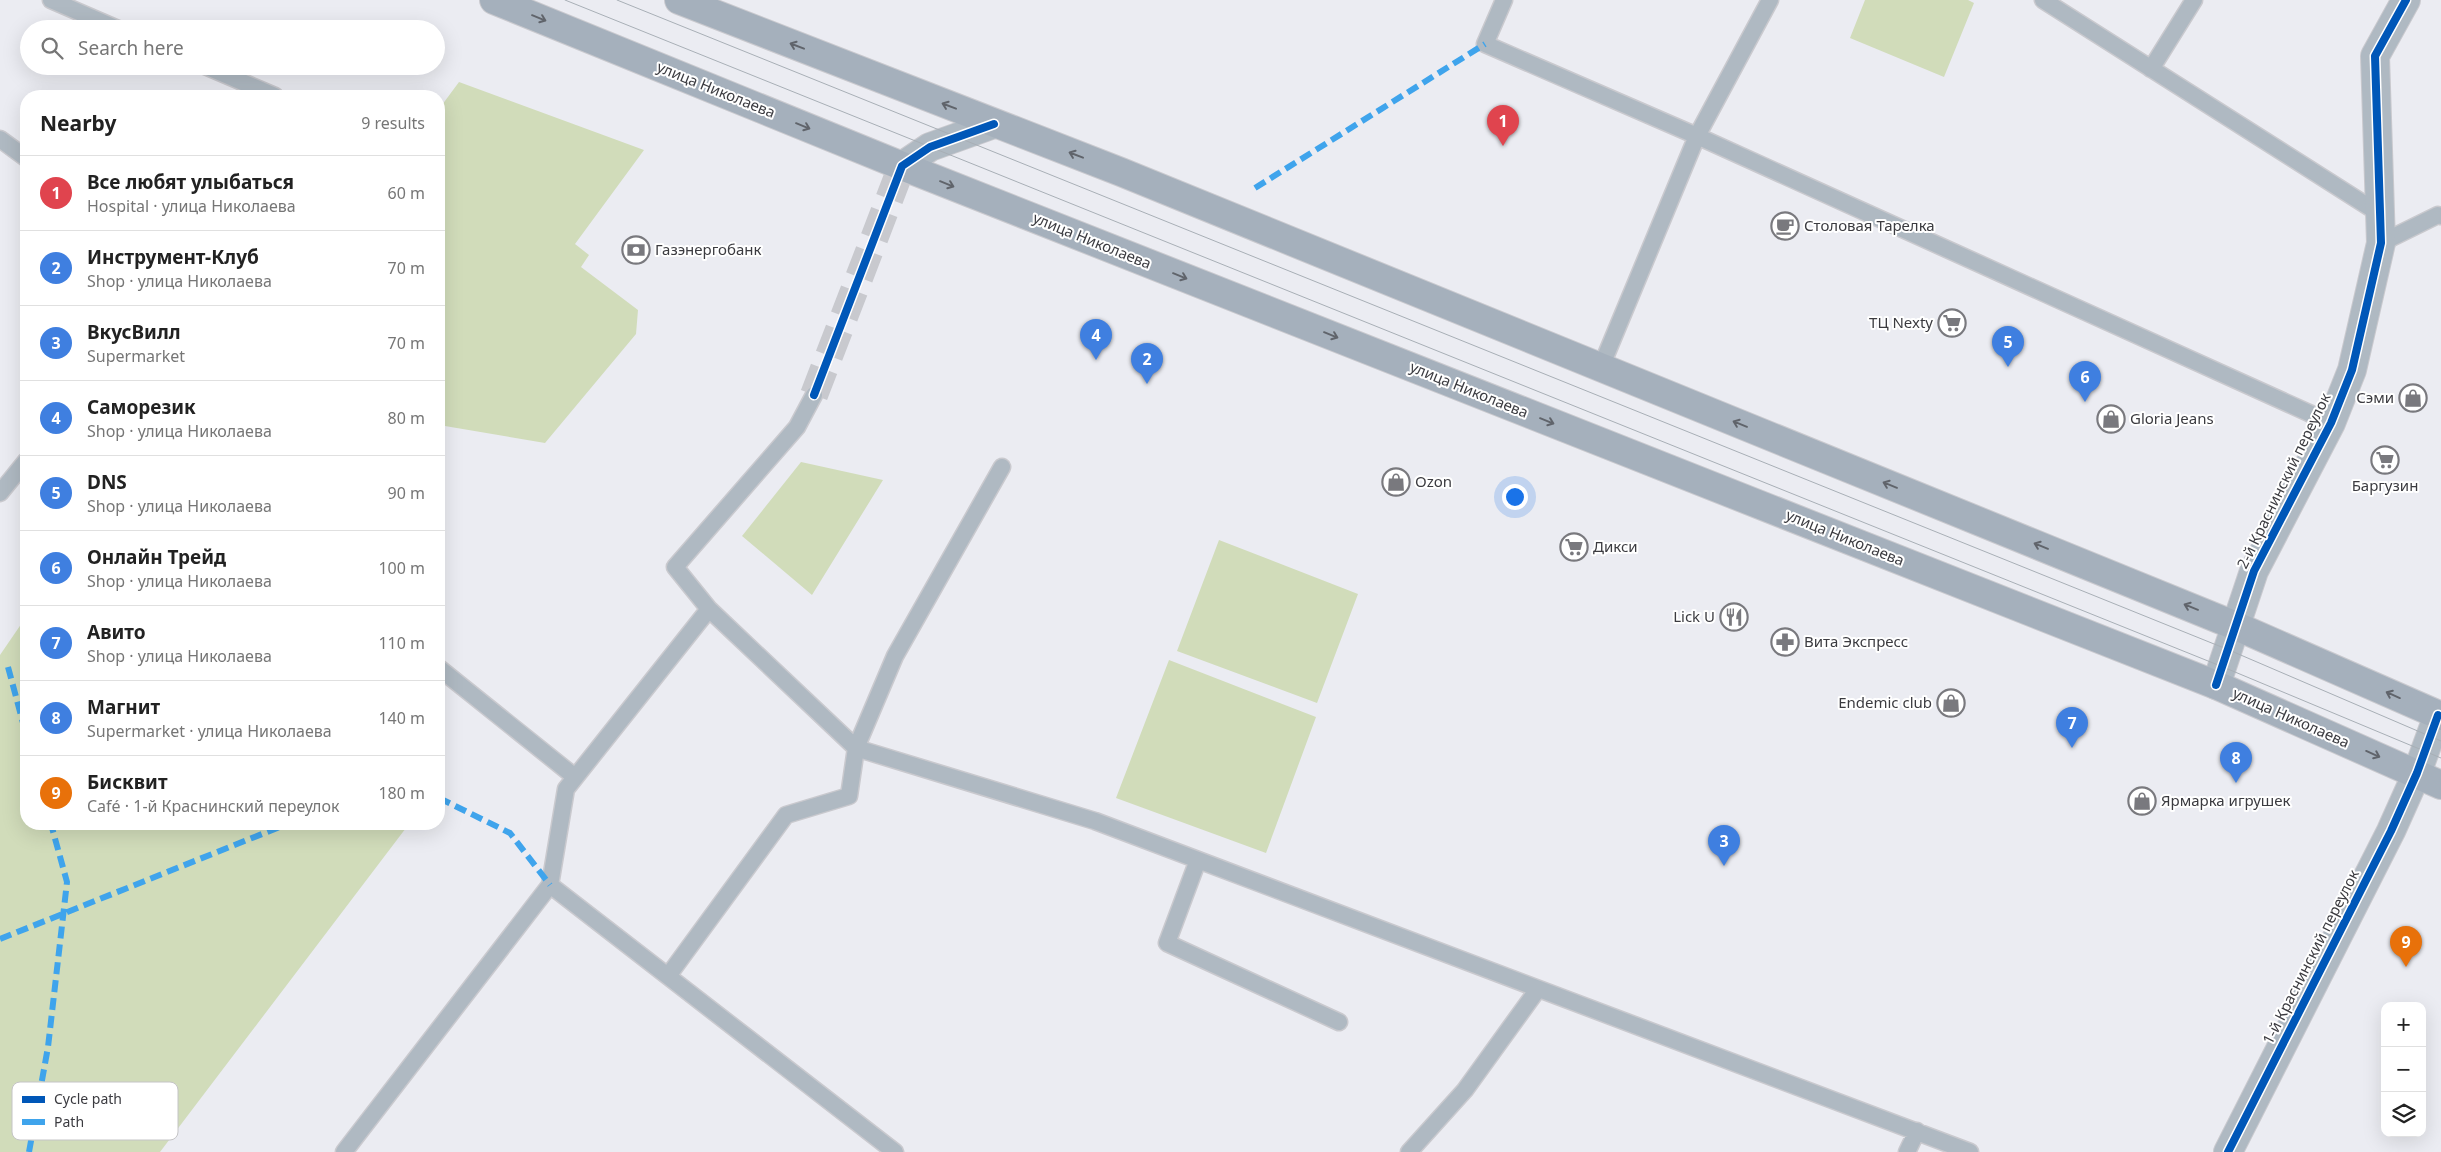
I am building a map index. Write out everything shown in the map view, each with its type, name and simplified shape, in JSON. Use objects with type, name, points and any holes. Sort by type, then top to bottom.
[{"type":"main road","name":"улица Николаева","points":[[494,0],[902,166],[2216,685],[2441,785]]},
{"type":"main road","points":[[679,0],[1121,172],[2236,626],[2439,715]]},
{"type":"street","name":"2-й Краснинский переулок","points":[[2216,685],[2254,571],[2331,423],[2352,370],[2381,243],[2375,56],[2406,0]]},
{"type":"street","points":[[902,166],[930,147],[994,124]]},
{"type":"street","name":"1-й Краснинский переулок","points":[[2228,1152],[2391,831],[2417,773],[2439,715]]},
{"type":"lane","points":[[51,0],[97,20]]},
{"type":"lane","points":[[1504,0],[1485,44],[1697,136],[2331,423]]},
{"type":"lane","points":[[1601,368],[1697,136],[1770,0]]},
{"type":"lane","points":[[2043,0],[2380,214]]},
{"type":"lane","points":[[2151,69],[2194,0]]},
{"type":"lane","points":[[226,75],[261,90]]},
{"type":"lane","points":[[0,139],[20,154]]},
{"type":"lane","points":[[2381,243],[2438,215],[2441,216]]},
{"type":"lane","points":[[814,395],[797,427],[675,567],[709,609],[856,748],[1095,821],[1970,1152]]},
{"type":"lane","points":[[668,976],[786,814],[849,796],[856,748],[894,656],[1002,467]]},
{"type":"lane","points":[[0,493],[20,468]]},
{"type":"lane","points":[[344,1152],[550,885],[566,789],[709,609]]},
{"type":"lane","points":[[445,673],[575,776]]},
{"type":"lane","points":[[1198,860],[1167,943],[1339,1022]]},
{"type":"lane","points":[[550,885],[895,1152]]},
{"type":"lane","points":[[1409,1152],[1465,1090],[1538,989]]},
{"type":"lane","points":[[1907,1152],[1917,1131]]},
{"type":"green space","points":[[1865,0],[1968,0],[1974,3],[1944,77],[1850,38]]},
{"type":"green space","points":[[459,82],[644,150],[575,244],[589,255],[581,267],[638,310],[636,334],[545,443],[445,426],[445,101]]},
{"type":"green space","points":[[801,462],[883,480],[812,595],[742,536]]},
{"type":"green space","points":[[1219,540],[1358,594],[1317,703],[1177,651]]},
{"type":"green space","points":[[20,626],[20,830],[404,830],[178,1128],[178,1082],[12,1082],[12,1140],[169,1140],[160,1152],[0,1152],[0,655]]},
{"type":"green space","points":[[1169,660],[1316,717],[1266,853],[1116,798]]},
{"type":"tunnel","points":[[814,395],[902,166]]},
{"type":"tram line","points":[[565,0],[2223,667],[2441,758]]},
{"type":"tram line","points":[[617,0],[2229,650],[2441,741]]},
{"type":"marked path","points":[[1255,188],[1485,44]]},
{"type":"marked path","points":[[8,667],[20,712]]},
{"type":"marked path","points":[[445,801],[510,833],[550,885]]},
{"type":"marked path","points":[[42,1082],[48,1047],[67,882],[53,830]]},
{"type":"marked path","points":[[0,939],[272,830]]},
{"type":"marked path","points":[[29,1152],[31,1140]]},
{"type":"cycle path","points":[[2216,685],[2254,571],[2331,423],[2352,370],[2381,243],[2375,56],[2406,0]]},
{"type":"cycle path","points":[[814,395],[902,166],[930,147],[994,124]]},
{"type":"cycle path","points":[[2228,1152],[2391,831],[2417,773],[2438,715]]},
{"type":"place","name":"Все любят улыбаться","points":[[1503,146]]},
{"type":"place","name":"Столовая Тарелка","points":[[1785,226]]},
{"type":"place","name":"Газэнергобанк","points":[[636,250]]},
{"type":"place","name":"ТЦ Nexty","points":[[1952,323]]},
{"type":"place","name":"Саморезик","points":[[1096,360]]},
{"type":"place","name":"DNS","points":[[2008,367]]},
{"type":"place","name":"Инструмент-Клуб","points":[[1147,384]]},
{"type":"place","name":"Сэми","points":[[2413,398]]},
{"type":"place","name":"Онлайн Трейд","points":[[2085,402]]},
{"type":"place","name":"Gloria Jeans","points":[[2111,419]]},
{"type":"place","name":"Баргузин","points":[[2385,460]]},
{"type":"place","name":"Ozon","points":[[1396,482]]},
{"type":"place","name":"Дикси","points":[[1574,547]]},
{"type":"place","name":"Lick U","points":[[1734,617]]},
{"type":"place","name":"Вита Экспресс","points":[[1785,642]]},
{"type":"place","name":"Endemic club","points":[[1951,703]]},
{"type":"place","name":"Авито","points":[[2072,748]]},
{"type":"place","name":"Магнит","points":[[2236,783]]},
{"type":"place","name":"Ярмарка игрушек","points":[[2142,801]]},
{"type":"place","name":"ВкусВилл","points":[[1724,866]]},
{"type":"place","name":"Бисквит","points":[[2406,967]]}]
